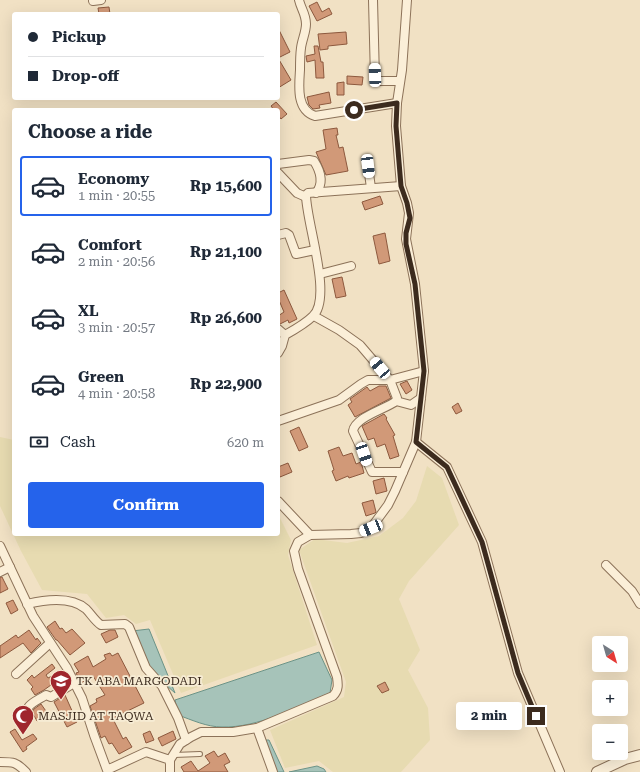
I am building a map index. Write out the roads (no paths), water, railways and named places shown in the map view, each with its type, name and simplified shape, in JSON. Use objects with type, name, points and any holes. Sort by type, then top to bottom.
[{"type":"street","points":[[299,0],[306,16],[306,28],[301,47],[299,91],[301,101],[310,115],[316,116],[397,103]]},
{"type":"street","points":[[373,0],[375,79],[376,81],[381,82],[400,81]]},
{"type":"street","points":[[170,772],[172,758],[180,744],[201,732],[233,732],[256,728],[333,696],[338,689],[337,677],[326,651],[294,555],[294,551],[298,542],[310,535],[360,533],[371,528],[388,504],[416,442],[424,371],[415,284],[406,239],[409,213],[401,186],[396,126],[407,0]]},
{"type":"street","points":[[280,164],[309,160],[314,162],[318,167],[322,184],[316,193]]},
{"type":"street","points":[[368,166],[371,188]]},
{"type":"street","points":[[280,175],[297,193],[306,197]]},
{"type":"street","points":[[306,197],[307,194],[401,186]]},
{"type":"street","points":[[280,350],[285,335],[314,316],[319,305],[320,274],[306,197]]},
{"type":"street","points":[[280,234],[286,233],[289,235],[296,254],[315,250]]},
{"type":"street","points":[[320,274],[351,266]]},
{"type":"street","points":[[314,316],[339,330],[360,345],[390,380],[397,398],[396,401]]},
{"type":"street","points":[[280,331],[285,335]]},
{"type":"street","points":[[280,420],[339,400],[368,380],[390,380],[424,371]]},
{"type":"street","points":[[403,472],[372,472],[353,431],[356,424],[363,419],[396,401],[411,405],[421,398]]},
{"type":"street","points":[[416,442],[447,467],[482,542],[518,673],[560,772]]},
{"type":"street","points":[[280,503],[310,535]]},
{"type":"street","points":[[0,546],[33,616],[67,668],[82,698],[105,771],[146,752],[172,758]]},
{"type":"street","points":[[606,565],[632,591],[640,604]]},
{"type":"street","points":[[0,572],[10,567]]},
{"type":"street","points":[[27,604],[44,600],[55,600],[76,604],[85,608],[101,625],[125,624],[129,627],[146,668],[162,686],[178,718],[186,740]]},
{"type":"street","points":[[16,674],[50,643]]},
{"type":"street","points":[[24,721],[26,709],[29,706],[46,695],[51,697],[74,683]]},
{"type":"street","points":[[256,728],[273,772]]},
{"type":"street","points":[[597,772],[625,759],[640,755]]},
{"type":"street","points":[[0,762],[16,763],[26,772]]},
{"type":"lane","points":[[172,758],[200,754]]},
{"type":"water","points":[[149,629],[175,693],[148,669],[132,631]]},
{"type":"water","points":[[319,652],[332,680],[330,693],[277,716],[236,726],[211,726],[178,715],[175,700]]},
{"type":"water","points":[[265,740],[269,740],[284,772],[276,772]]},
{"type":"water","points":[[317,766],[324,769],[326,772],[289,772]]},
{"type":"place","name":"TK ABA MARGODADI","points":[[61,700]]},
{"type":"place","name":"MASJID AT TAQWA","points":[[23,736]]}]
